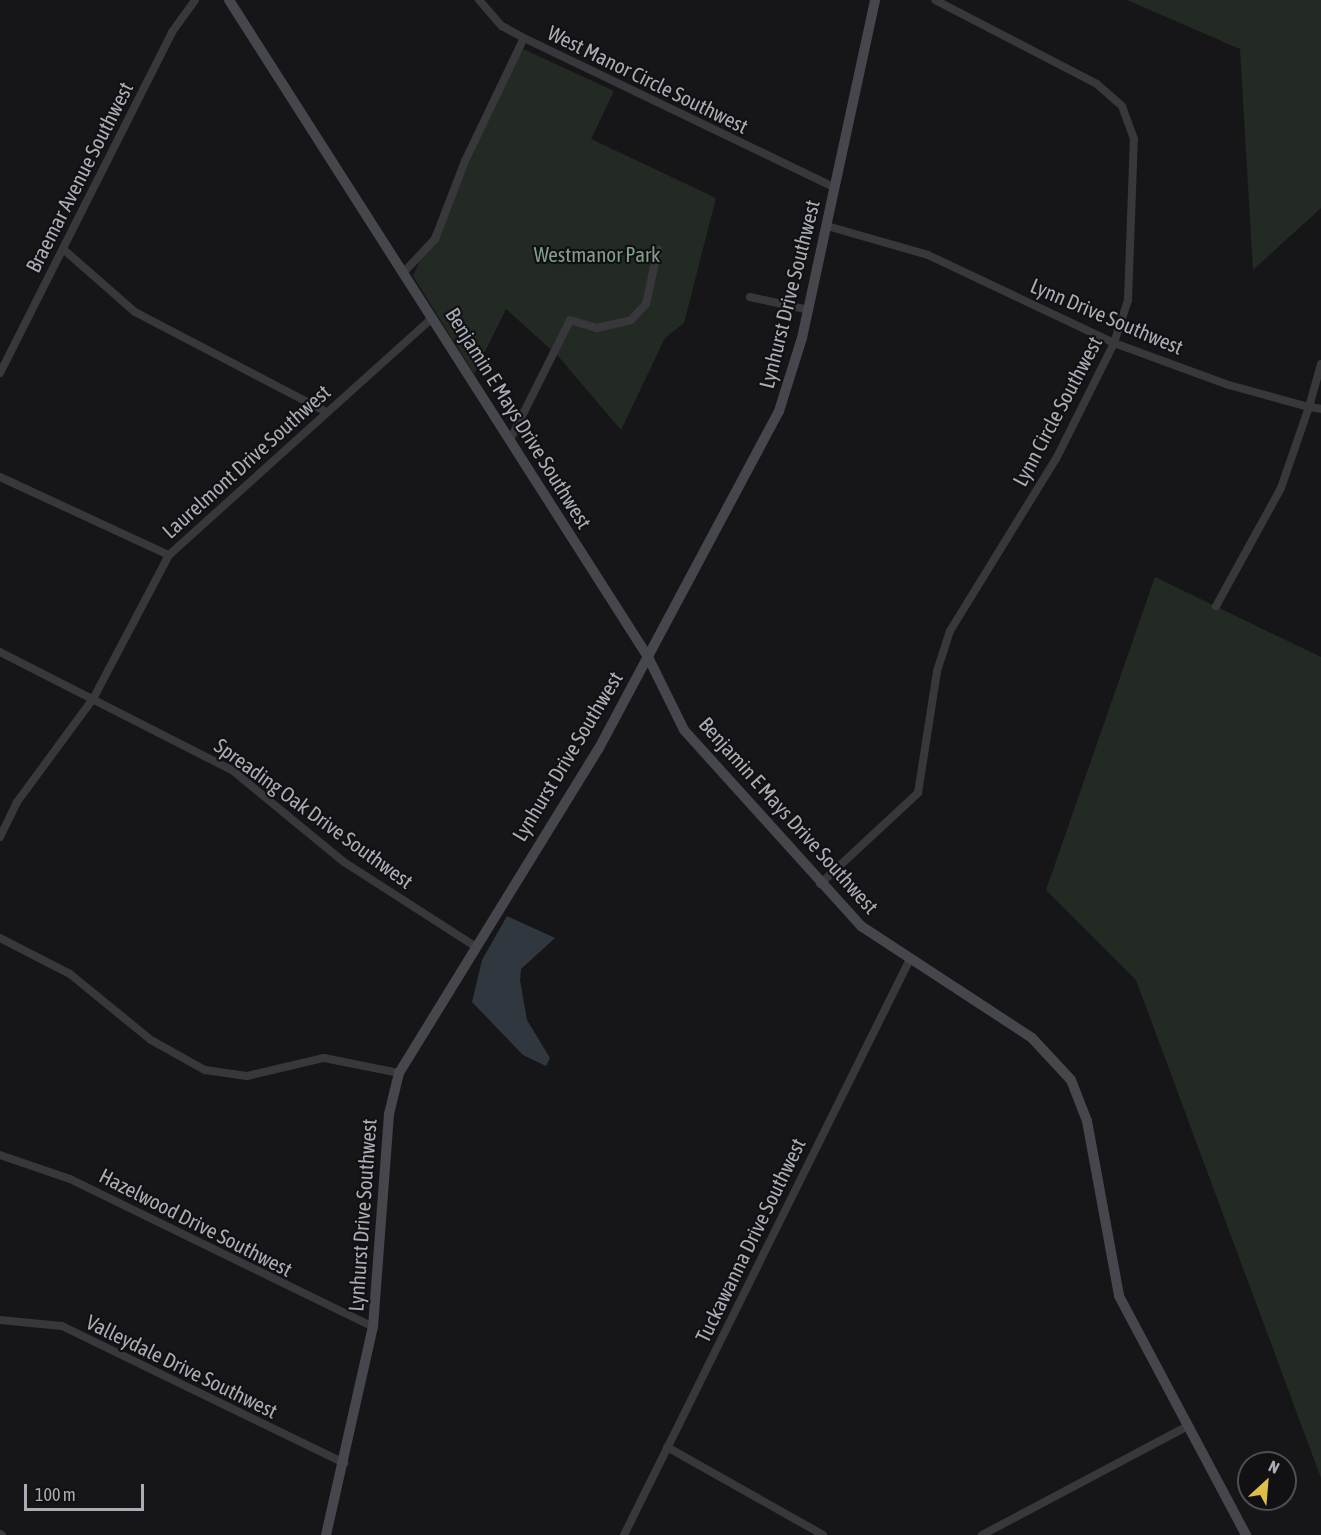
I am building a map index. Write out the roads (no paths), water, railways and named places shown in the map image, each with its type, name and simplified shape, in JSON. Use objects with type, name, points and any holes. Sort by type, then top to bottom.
[{"type":"street","name":"Braemar Avenue Southwest","points":[[0,373],[172,32],[195,0]]},
{"type":"street","name":"Benjamin E Mays Drive Southwest","points":[[229,0],[648,657],[684,729],[820,884],[861,926],[909,960],[1032,1038],[1071,1080],[1087,1121],[1119,1296],[1186,1427],[1246,1535]]},
{"type":"street","points":[[479,0],[502,26],[524,38]]},
{"type":"street","name":"Lynhurst Drive Southwest","points":[[326,1535],[373,1327],[389,1114],[399,1073],[475,946],[598,750],[771,429],[808,310],[874,0]]},
{"type":"street","name":"Lynn Circle Southwest","points":[[820,884],[918,793],[937,671],[950,631],[1056,459],[1114,344],[1132,260],[1134,140],[1122,106],[1098,84],[935,0]]},
{"type":"street","name":"West Manor Circle Southwest","points":[[403,273],[435,239],[465,161],[524,38],[835,188]]},
{"type":"street","name":"Lynn Drive Southwest","points":[[827,226],[928,255],[1114,344],[1229,385],[1321,410]]},
{"type":"street","points":[[63,249],[135,312],[326,412]]},
{"type":"street","points":[[510,440],[570,320],[597,328],[631,320],[646,304],[658,249]]},
{"type":"street","points":[[750,297],[808,310]]},
{"type":"street","name":"Laurelmont Drive Southwest","points":[[0,837],[17,802],[93,699],[169,555],[432,318]]},
{"type":"street","points":[[1216,606],[1281,488],[1321,364]]},
{"type":"street","points":[[0,477],[169,555]]},
{"type":"street","name":"Spreading Oak Drive Southwest","points":[[0,652],[232,770],[344,862],[475,946]]},
{"type":"street","points":[[0,938],[70,974],[151,1040],[205,1070],[247,1076],[324,1058],[399,1073]]},
{"type":"street","name":"Tuckawanna Drive Southwest","points":[[624,1535],[909,960]]},
{"type":"street","name":"Hazelwood Drive Southwest","points":[[0,1155],[70,1179],[373,1327]]},
{"type":"street","name":"Valleydale Drive Southwest","points":[[0,1320],[62,1326],[344,1463]]},
{"type":"street","points":[[982,1535],[1186,1427]]},
{"type":"street","points":[[667,1447],[823,1535]]},
{"type":"park label","name":"Westmanor Park","points":[[597,254]]}]
